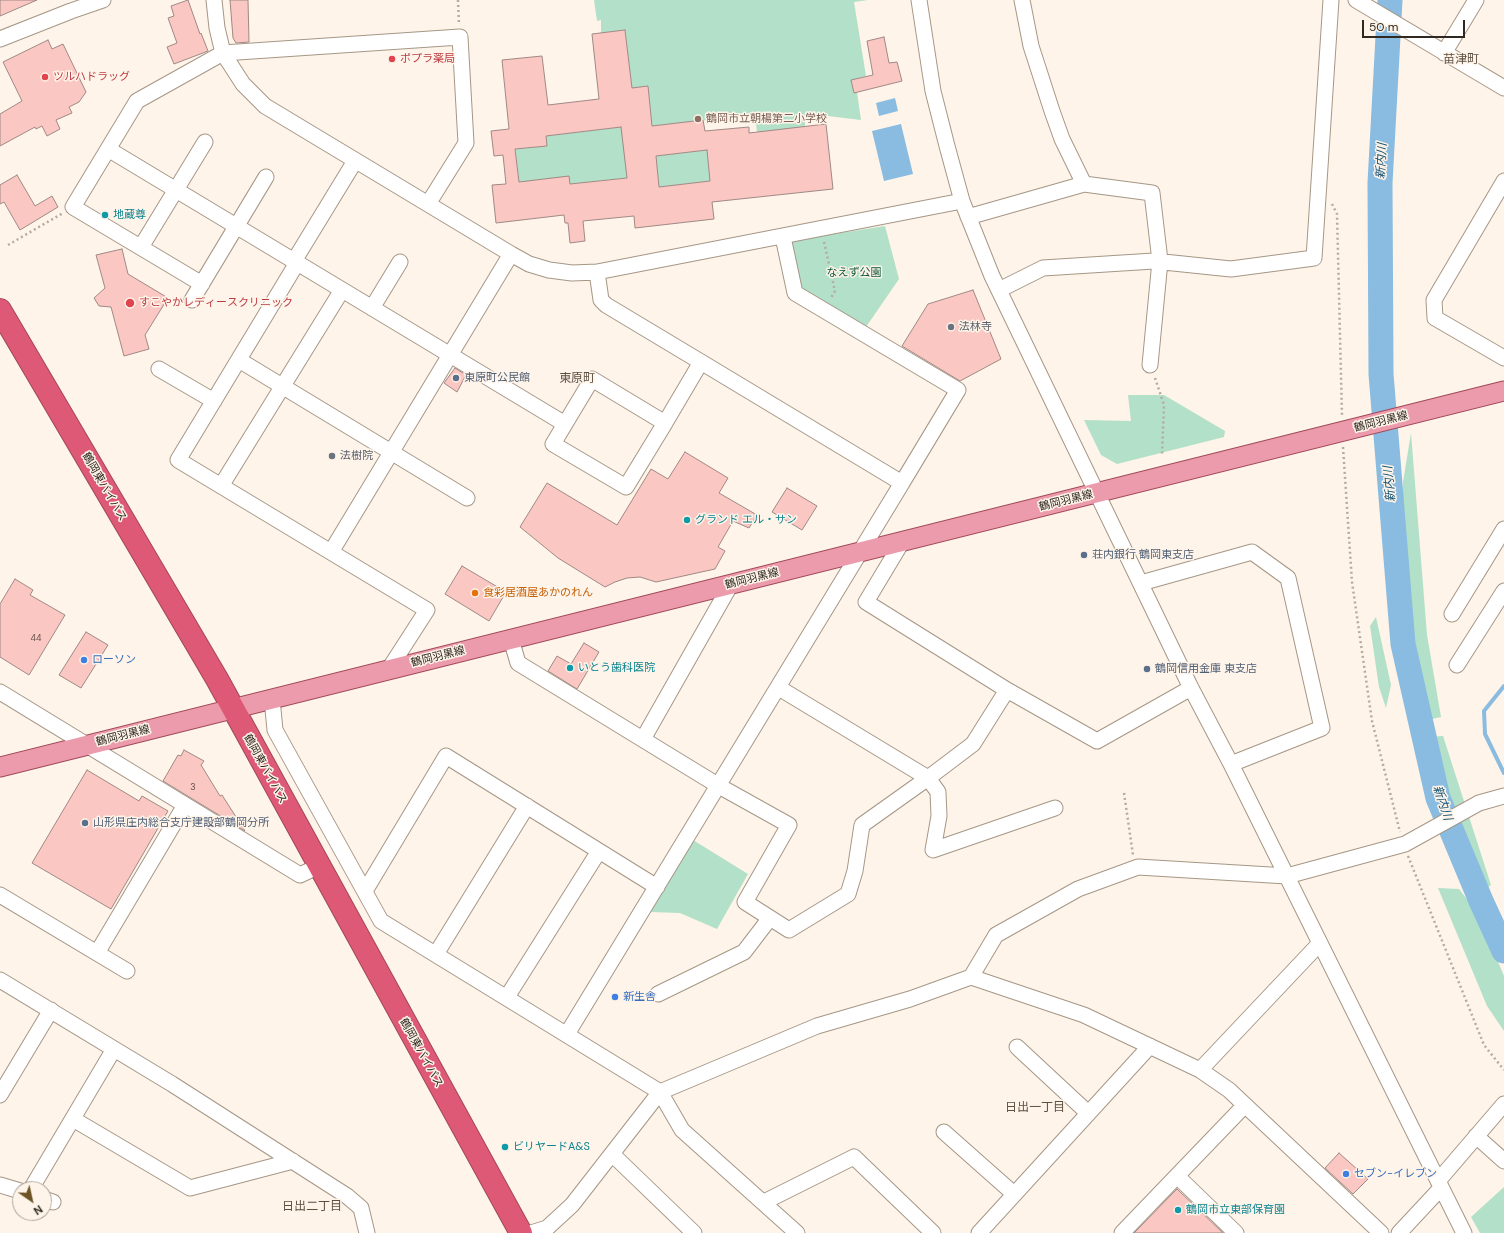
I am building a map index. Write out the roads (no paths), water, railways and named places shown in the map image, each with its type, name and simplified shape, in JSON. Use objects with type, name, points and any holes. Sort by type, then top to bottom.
[{"type":"highway","name":"鶴岡東バイパス","points":[[0,310],[213,672],[521,1233]]},
{"type":"main road","name":"鶴岡羽黒線","points":[[0,767],[232,708],[1097,494],[1504,391]]},
{"type":"street","points":[[0,39],[68,6],[103,0]]},
{"type":"street","points":[[214,0],[217,28],[223,53],[243,84],[265,106],[511,254],[530,264],[549,270],[572,273],[597,272],[962,201]]},
{"type":"street","points":[[919,0],[934,91],[962,201],[999,290],[1191,688],[1231,764],[1464,1233]]},
{"type":"street","points":[[1022,0],[1031,46],[1052,111],[1062,139],[1084,184]]},
{"type":"street","points":[[999,290],[1043,268],[1160,261],[1231,269],[1314,258],[1331,0]]},
{"type":"street","points":[[1356,0],[1504,88]]},
{"type":"street","points":[[1448,55],[1476,0]]},
{"type":"street","points":[[202,284],[73,207],[137,100],[223,53],[460,37],[466,143],[428,204]]},
{"type":"street","points":[[141,247],[205,142]]},
{"type":"street","points":[[108,149],[565,424]]},
{"type":"street","points":[[355,161],[214,402],[178,460],[427,610],[389,669]]},
{"type":"street","points":[[192,300],[266,177]]},
{"type":"street","points":[[1504,181],[1434,300],[1435,318],[1504,358]]},
{"type":"street","points":[[968,217],[1084,184],[1152,192],[1160,261],[1150,365]]},
{"type":"street","points":[[567,1034],[719,786],[858,553],[958,390],[796,292],[783,237]]},
{"type":"street","points":[[331,552],[511,254]]},
{"type":"street","points":[[372,308],[400,262]]},
{"type":"street","points":[[597,272],[601,300],[606,305],[902,483]]},
{"type":"street","points":[[221,486],[342,290]]},
{"type":"street","points":[[238,360],[468,498]]},
{"type":"street","points":[[665,423],[592,379],[553,444],[626,488],[665,423],[701,362]]},
{"type":"street","points":[[159,369],[214,402]]},
{"type":"street","points":[[1452,614],[1504,529]]},
{"type":"street","points":[[902,542],[866,602],[1007,690],[1097,741],[1191,688]]},
{"type":"street","points":[[1141,583],[1252,552],[1288,578],[1322,728],[1231,764]]},
{"type":"street","points":[[643,739],[731,584]]},
{"type":"street","points":[[1457,665],[1504,591]]},
{"type":"street","points":[[511,639],[518,663],[719,786],[789,825],[745,902],[789,930],[848,894],[855,871],[862,825],[973,744],[1007,690]]},
{"type":"street","points":[[778,688],[928,778],[938,792],[938,816],[933,850],[1055,808]]},
{"type":"street","points":[[0,692],[300,875],[319,866]]},
{"type":"street","points":[[272,699],[275,730],[382,922],[508,997],[660,1092],[682,1130],[797,1233]]},
{"type":"street","points":[[365,891],[446,756],[657,887]]},
{"type":"street","points":[[971,977],[996,935],[1078,889],[1135,868],[1287,876],[1404,844],[1479,803],[1504,796]]},
{"type":"street","points":[[97,953],[185,805]]},
{"type":"street","points":[[436,954],[527,806]]},
{"type":"street","points":[[508,997],[599,851]]},
{"type":"street","points":[[0,895],[127,971]]},
{"type":"street","points":[[658,994],[744,952],[770,918]]},
{"type":"street","points":[[1200,1070],[1320,943]]},
{"type":"street","points":[[531,1233],[547,1228],[572,1205],[660,1092],[817,1026],[910,999],[971,977],[1084,1016],[1200,1070],[1229,1090],[1381,1233]]},
{"type":"street","points":[[0,980],[293,1160],[347,1196],[361,1208],[368,1233]]},
{"type":"street","points":[[0,1095],[51,1010]]},
{"type":"street","points":[[978,1233],[1150,1046]]},
{"type":"street","points":[[1018,1047],[1088,1113]]},
{"type":"street","points":[[36,1181],[114,1049]]},
{"type":"street","points":[[1399,1233],[1440,1185],[1476,1136],[1504,1104]]},
{"type":"street","points":[[1122,1233],[1245,1105]]},
{"type":"street","points":[[73,1119],[190,1188],[293,1160]]},
{"type":"street","points":[[944,1132],[1014,1194]]},
{"type":"street","points":[[1476,1136],[1504,1161]]},
{"type":"street","points":[[612,1154],[694,1233]]},
{"type":"street","points":[[764,1202],[854,1157],[933,1233]]},
{"type":"street","points":[[1177,1176],[1236,1233]]},
{"type":"street","points":[[0,1185],[12,1189]]},
{"type":"water","points":[[895,98],[898,111],[879,116],[876,103]]},
{"type":"water","points":[[901,124],[913,174],[884,181],[872,131]]},
{"type":"waterway","name":"新内川","points":[[1390,0],[1380,183],[1381,374],[1403,644],[1438,798],[1481,901],[1504,951]]},
{"type":"waterway","points":[[1504,686],[1484,711],[1485,734],[1504,773]]},
{"type":"place","name":"ポプラ薬局","points":[[392,59]]},
{"type":"place","name":"ツルハドラッグ","points":[[45,77]]},
{"type":"place","name":"鶴岡市立朝楊第二小学校","points":[[698,119]]},
{"type":"place","name":"地蔵尊","points":[[105,215]]},
{"type":"place","name":"すこやかレディースクリニック","points":[[130,303]]},
{"type":"place","name":"法林寺","points":[[951,327]]},
{"type":"place","name":"東原町公民館","points":[[456,378]]},
{"type":"place","name":"法樹院","points":[[332,456]]},
{"type":"place","name":"グランド エル・サン","points":[[687,520]]},
{"type":"place","name":"荘内銀行 鶴岡東支店","points":[[1084,555]]},
{"type":"place","name":"食彩居酒屋あかのれん","points":[[475,593]]},
{"type":"place","name":"ローソン","points":[[84,660]]},
{"type":"place","name":"いとう歯科医院","points":[[570,668]]},
{"type":"place","name":"鶴岡信用金庫 東支店","points":[[1147,669]]},
{"type":"place","name":"山形県庄内総合支庁建設部鶴岡分所","points":[[85,823]]},
{"type":"place","name":"新生舎","points":[[615,997]]},
{"type":"place","name":"ビリヤードA&S","points":[[505,1147]]},
{"type":"place","name":"セブン-イレブン","points":[[1346,1174]]},
{"type":"place","name":"鶴岡市立東部保育園","points":[[1178,1210]]},
{"type":"district","name":"苗津町","points":[[1461,60]]},
{"type":"district","name":"東原町","points":[[577,379]]},
{"type":"district","name":"日出一丁目","points":[[1035,1108]]},
{"type":"district","name":"日出二丁目","points":[[312,1207]]},
{"type":"park label","name":"なえず公園","points":[[854,273]]}]
